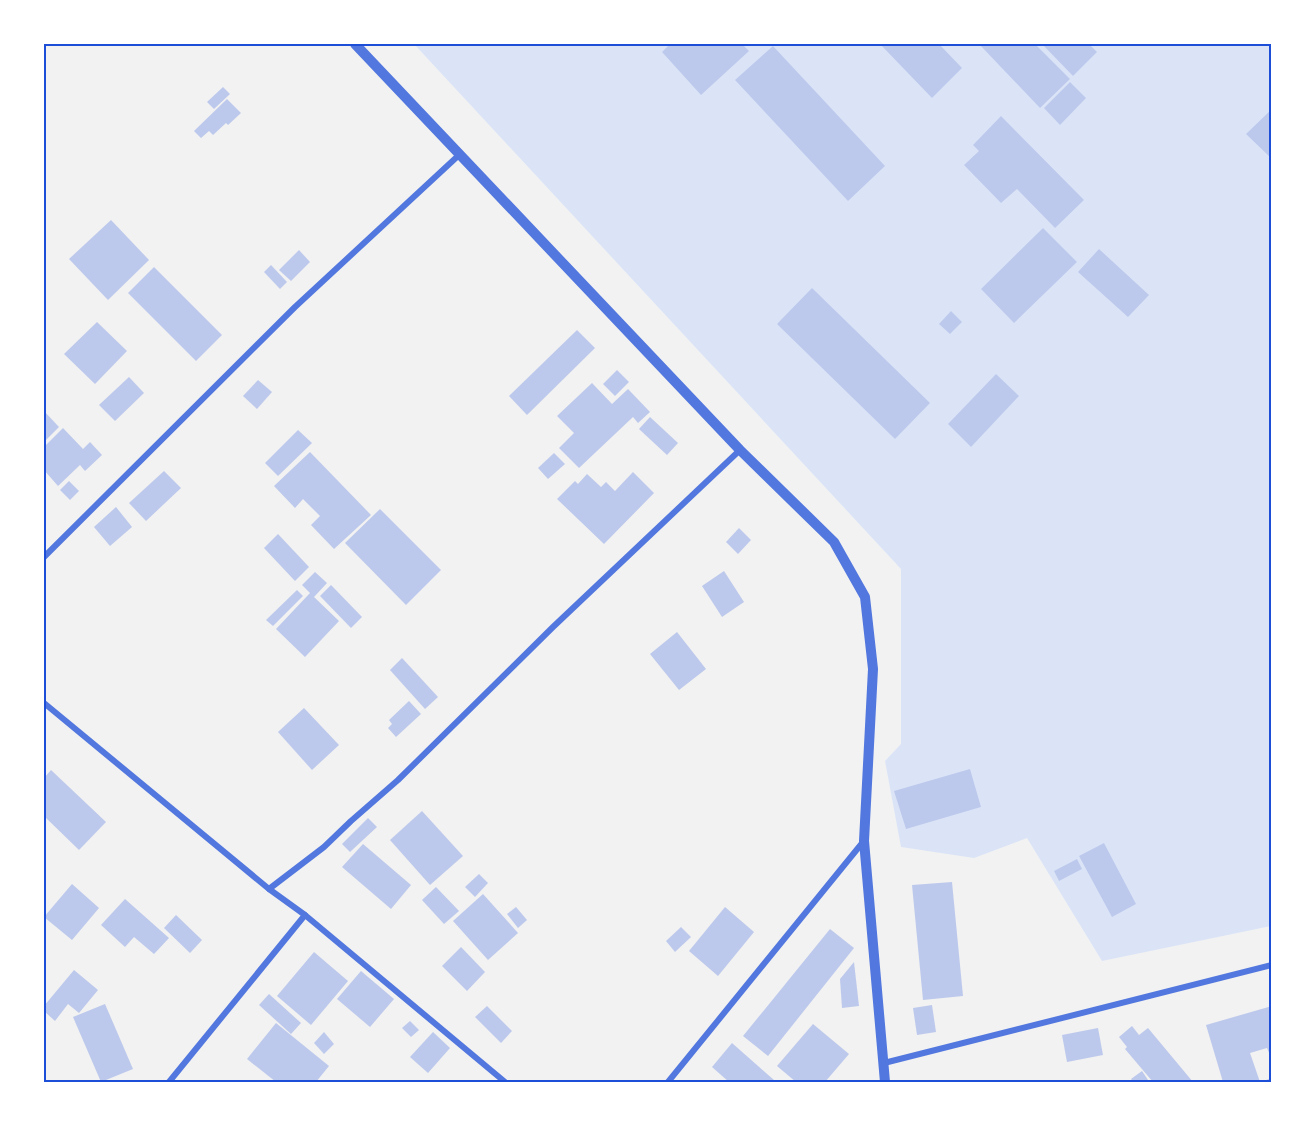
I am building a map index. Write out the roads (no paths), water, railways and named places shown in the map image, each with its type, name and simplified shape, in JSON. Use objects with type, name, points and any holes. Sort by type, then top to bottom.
[{"type":"street","points":[[355,44],[740,450],[834,542],[865,597],[873,669],[864,842],[885,1083]]},
{"type":"street","points":[[44,557],[295,307],[459,155]]},
{"type":"street","points":[[269,889],[324,847],[398,780],[553,627],[740,450]]},
{"type":"street","points":[[44,703],[269,889],[305,915],[504,1083]]},
{"type":"street","points":[[668,1083],[864,842]]},
{"type":"street","points":[[169,1083],[305,915]]},
{"type":"street","points":[[884,1063],[1272,965]]}]
